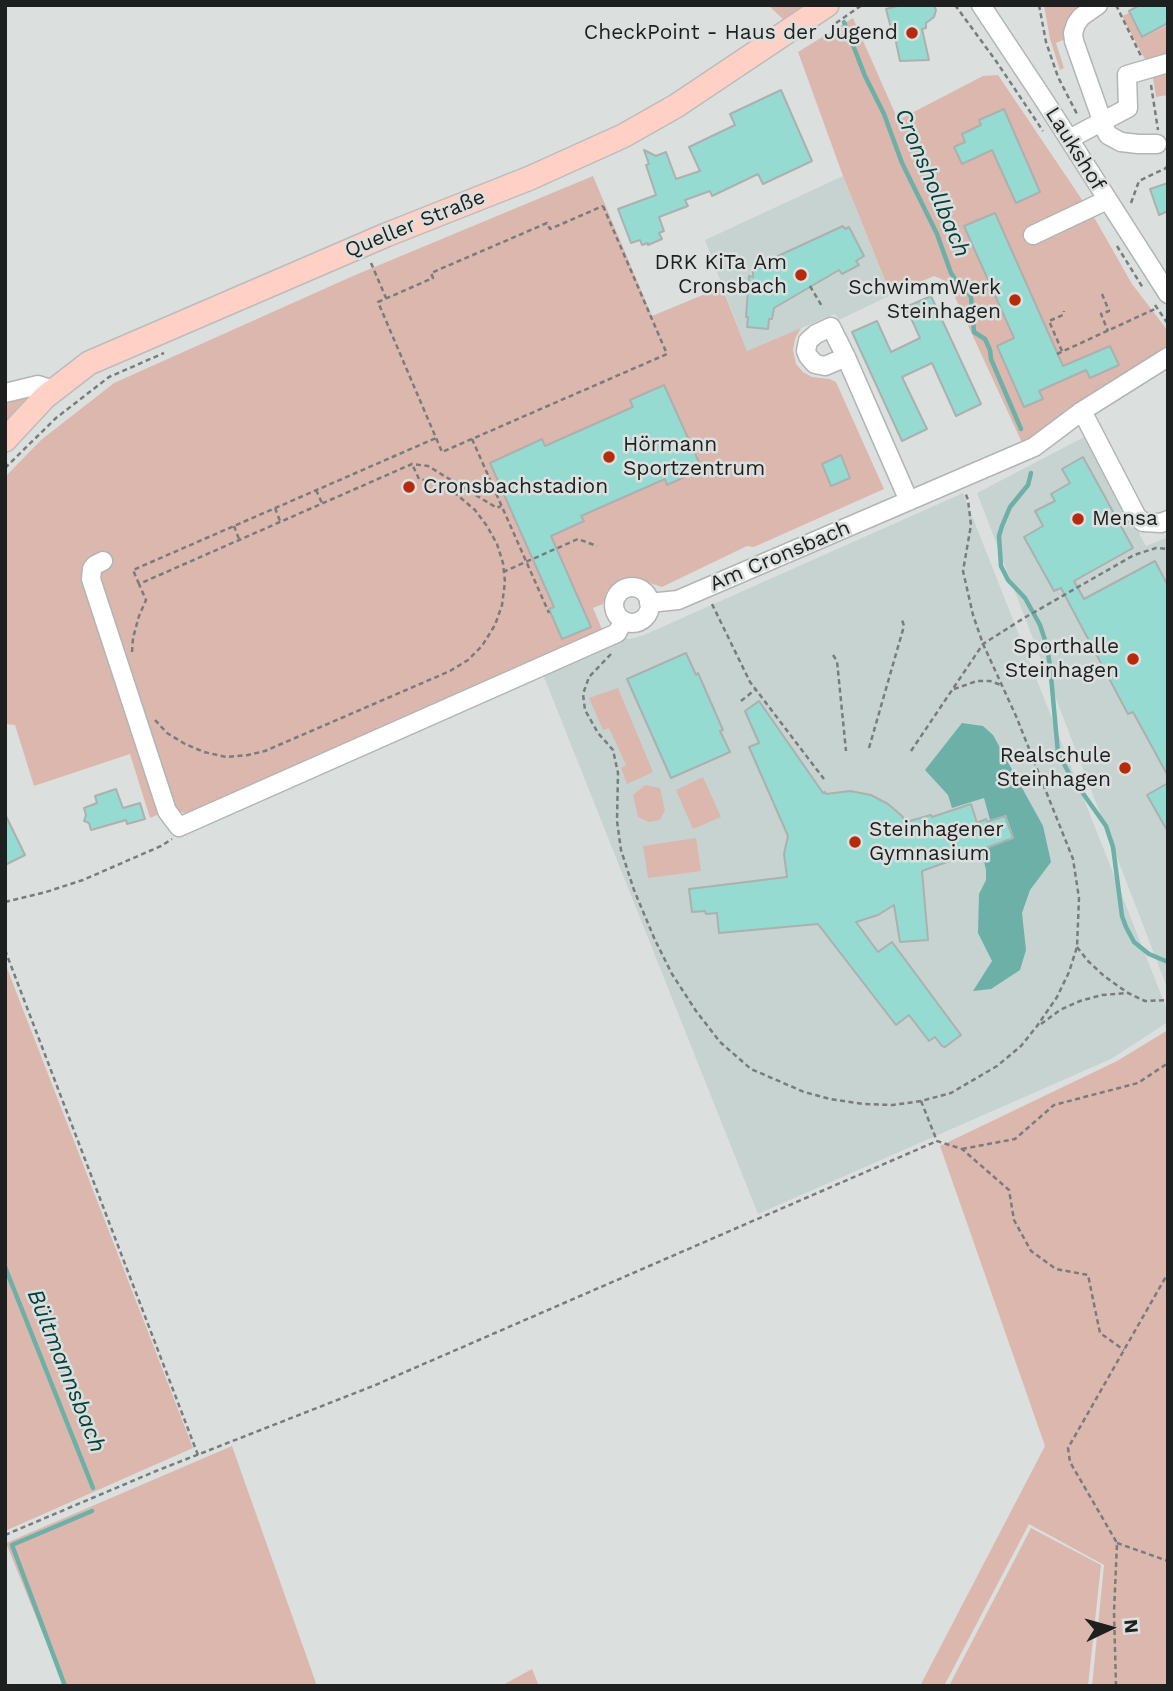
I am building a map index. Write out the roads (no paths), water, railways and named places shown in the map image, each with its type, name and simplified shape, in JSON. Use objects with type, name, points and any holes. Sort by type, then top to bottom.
[{"type":"main road","name":"Queller Straße","points":[[5,440],[45,397],[89,363],[386,235],[530,178],[623,136],[676,106],[827,5]]},
{"type":"street","points":[[1098,5],[1081,17],[1073,33],[1108,135],[1121,142],[1138,144],[1158,141]]},
{"type":"street","name":"Laukshof","points":[[988,8],[1107,200],[1161,271],[1163,301]]},
{"type":"street","points":[[1069,139],[1128,108],[1127,75],[1168,63]]},
{"type":"street","points":[[1033,234],[1107,200]]},
{"type":"street","name":"Am Cronsbach","points":[[649,603],[678,600],[1034,447],[1082,411],[1168,356]]},
{"type":"street","points":[[846,357],[909,501]]},
{"type":"street","points":[[5,393],[38,385],[53,390]]},
{"type":"street","points":[[1082,411],[1137,517],[1143,522],[1161,523],[1168,520]]},
{"type":"street","points":[[103,561],[92,569],[91,579],[167,811],[179,827],[644,618],[649,603],[648,597],[640,589],[628,588],[616,597],[614,608],[620,627]]},
{"type":"water","points":[[962,723],[983,726],[993,735],[1043,826],[1051,862],[1030,890],[1022,913],[1026,950],[1020,970],[991,989],[973,991],[992,961],[978,933],[979,894],[986,880],[986,870],[978,852],[1014,838],[1006,815],[990,820],[984,798],[952,808],[948,795],[925,770]]},
{"type":"waterway","name":"Cronshollbach","points":[[844,22],[902,163],[937,234],[951,273],[971,297],[974,332],[985,339],[1021,429]]},
{"type":"waterway","name":"Cronshollbach","points":[[1031,473],[1028,485],[1010,507],[1002,526],[999,536],[1001,566],[1008,580],[1025,598],[1040,625],[1050,665],[1058,753],[1106,826],[1113,847],[1122,916],[1126,927],[1134,942],[1149,954],[1168,962]]},
{"type":"waterway","name":"Bültmannsbach","points":[[5,1267],[93,1488]]},
{"type":"waterway","name":"Bültmannsbach","points":[[65,1686],[12,1545],[92,1511]]},
{"type":"place","name":"CheckPoint - Haus der Jugend","points":[[912,33]]},
{"type":"place","name":"DRK KiTa Am Cronsbach","points":[[801,275]]},
{"type":"place","name":"SchwimmWerk Steinhagen","points":[[1015,300]]},
{"type":"place","name":"Hörmann Sportzentrum","points":[[609,457]]},
{"type":"place","name":"Cronsbachstadion","points":[[409,487]]},
{"type":"place","name":"Mensa","points":[[1078,519]]},
{"type":"place","name":"Sporthalle Steinhagen","points":[[1133,659]]},
{"type":"place","name":"Realschule Steinhagen","points":[[1125,768]]},
{"type":"place","name":"Steinhagener Gymnasium","points":[[855,842]]}]
